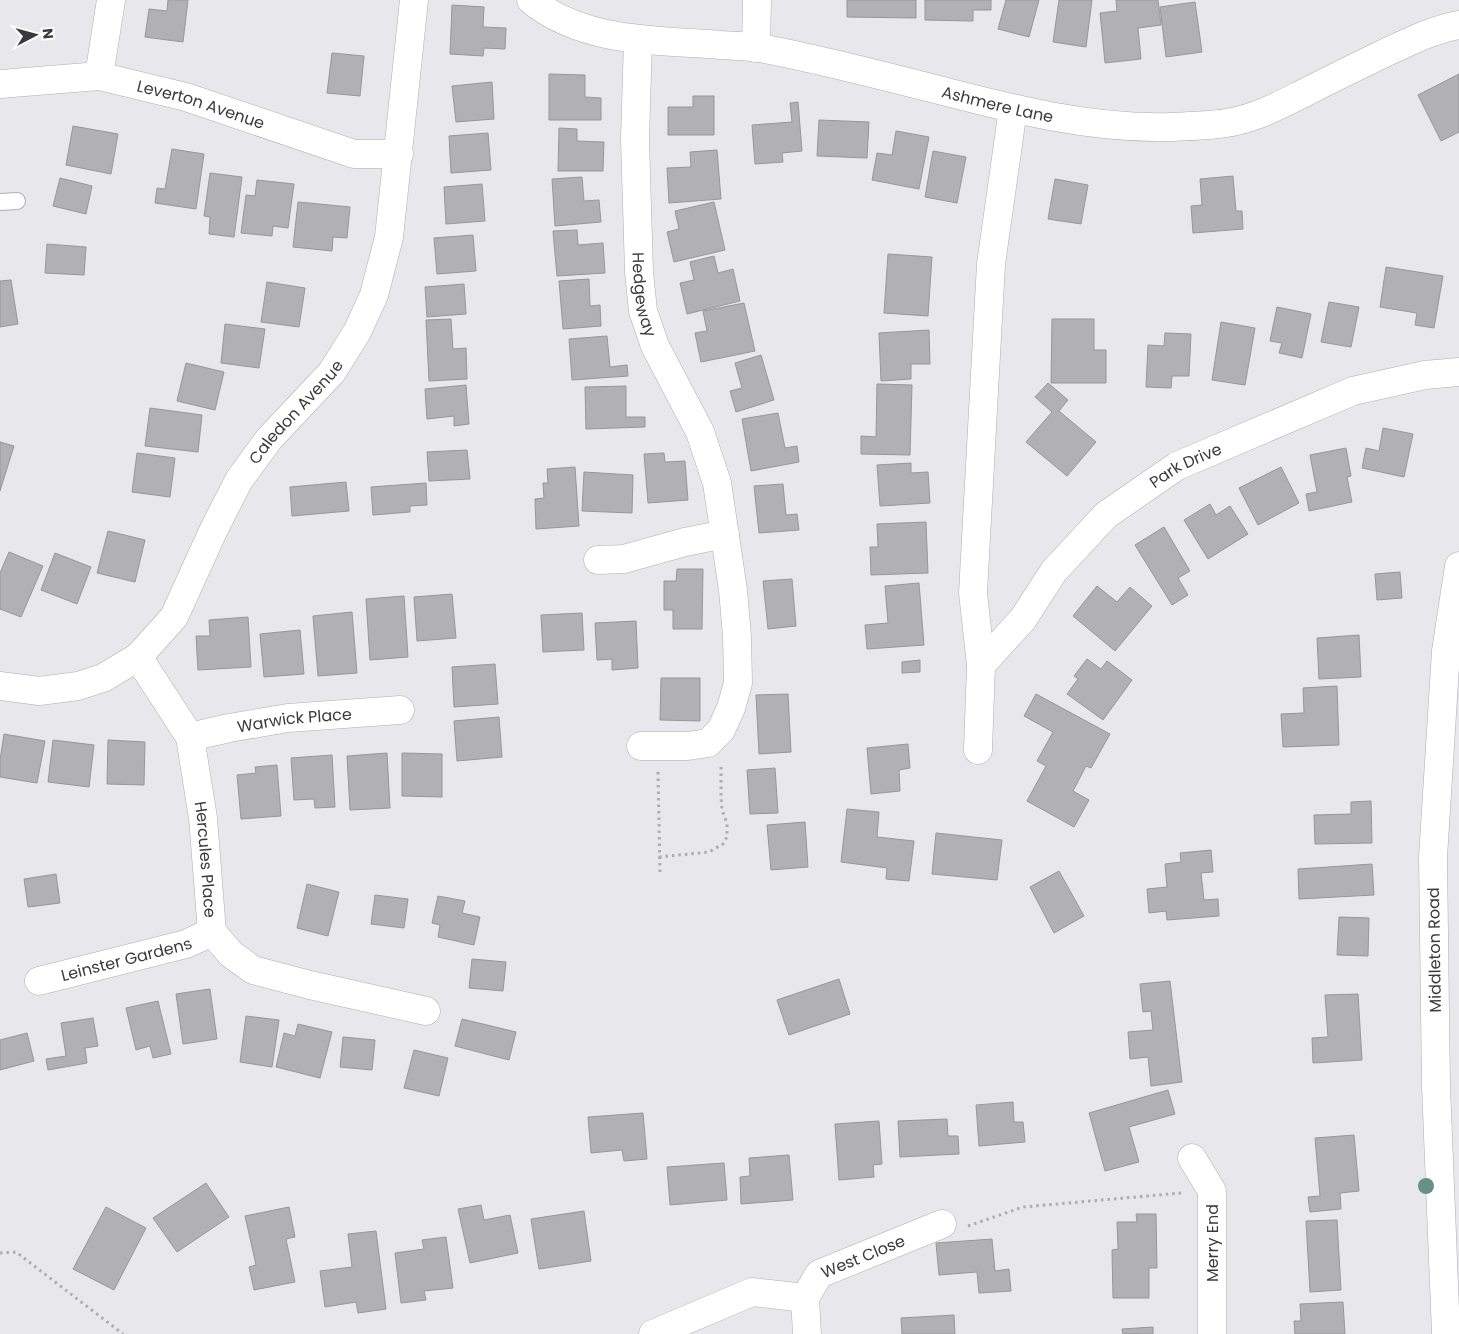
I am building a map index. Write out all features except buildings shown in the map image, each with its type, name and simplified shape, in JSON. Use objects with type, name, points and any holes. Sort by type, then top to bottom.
[{"type":"street","points":[[99,76],[111,0]]},
{"type":"street","name":"Caledon Avenue","points":[[0,686],[38,691],[78,686],[103,678],[138,657],[174,617],[214,529],[239,480],[269,439],[332,372],[357,332],[374,295],[389,237],[414,0]]},
{"type":"street","name":"Ashmere Lane","points":[[531,0],[545,12],[579,27],[606,34],[638,39],[756,48],[836,64],[1013,109],[1103,124],[1159,127],[1231,122],[1265,113],[1346,71],[1411,41],[1444,28],[1459,25]]},
{"type":"street","points":[[756,48],[757,0]]},
{"type":"street","name":"Hedgeway","points":[[638,39],[635,140],[639,272],[644,311],[655,346],[700,432],[717,483],[736,618],[738,683],[722,730]]},
{"type":"street","name":"Leverton Avenue","points":[[0,84],[99,76],[186,97],[354,154],[399,154]]},
{"type":"street","points":[[978,750],[981,665],[973,593],[991,264],[1013,109]]},
{"type":"street","name":"Park Drive","points":[[981,665],[1023,619],[1054,571],[1106,515],[1177,466],[1353,391],[1425,375],[1459,372]]},
{"type":"street","points":[[598,560],[624,559],[685,542],[725,534]]},
{"type":"street","name":"Middleton Road","points":[[1446,1334],[1436,1086],[1433,857],[1450,722],[1446,651],[1459,566]]},
{"type":"street","name":"Hercules Place","points":[[138,657],[190,737],[202,818],[212,932],[231,954],[253,970],[310,986],[426,1011]]},
{"type":"street","name":"Warwick Place","points":[[190,737],[288,718],[400,710]]},
{"type":"street","points":[[649,746],[688,746],[708,743],[722,730]]},
{"type":"street","name":"Leinster Gardens","points":[[39,981],[186,944],[212,932]]},
{"type":"street","name":"Merry End","points":[[1192,1158],[1212,1191],[1212,1334]]},
{"type":"street","name":"West Close","points":[[805,1298],[819,1274],[942,1224]]},
{"type":"street","points":[[653,1334],[752,1292],[805,1298],[806,1334]]},
{"type":"lane","points":[[0,202],[17,201]]},
{"type":"path","points":[[660,857],[709,852],[723,844],[727,837],[727,823],[722,810],[721,796],[722,730]]},
{"type":"path","points":[[649,746],[660,873]]},
{"type":"path","points":[[942,1224],[960,1228],[1023,1207],[1152,1194],[1212,1191]]},
{"type":"path","points":[[0,1253],[16,1252],[123,1334]]}]
